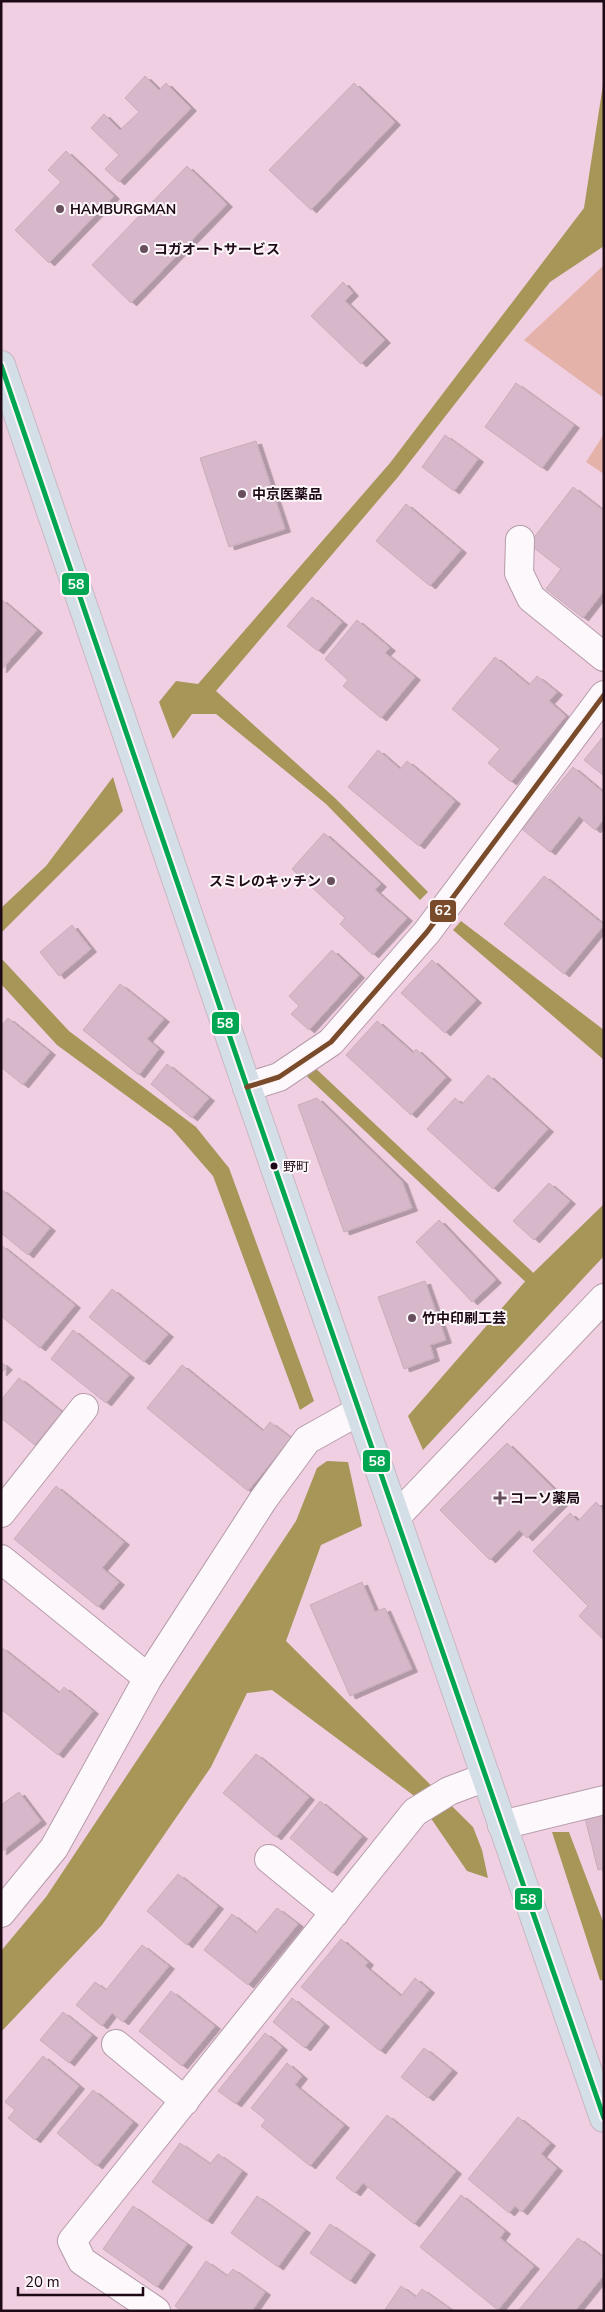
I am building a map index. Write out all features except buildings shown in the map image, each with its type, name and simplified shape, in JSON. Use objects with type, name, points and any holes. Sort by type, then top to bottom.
[{"type":"highway","points":[[1,365],[247,1087],[604,2118]]},
{"type":"street","points":[[520,540],[519,573],[531,598],[604,657]]},
{"type":"street","points":[[247,1087],[278,1077],[331,1042],[426,932],[604,695]]},
{"type":"street","points":[[396,1516],[604,1298]]},
{"type":"street","points":[[1,1513],[84,1408]]},
{"type":"street","points":[[1,1913],[54,1848],[148,1678],[262,1500],[306,1440],[359,1412]]},
{"type":"street","points":[[1,1559],[148,1678]]},
{"type":"street","points":[[156,2311],[82,2260],[72,2241],[415,1812],[449,1791],[486,1777]]},
{"type":"street","points":[[502,1825],[604,1800]]},
{"type":"street","points":[[269,1859],[334,1913]]},
{"type":"street","points":[[116,2044],[185,2101]]},
{"type":"shaded area","points":[[604,78],[604,246],[550,282],[398,477],[216,691],[336,799],[428,892],[420,900],[326,804],[216,714],[192,714],[173,739],[159,702],[176,681],[198,684],[390,463],[584,208]]},
{"type":"shaded area","points":[[604,265],[604,398],[524,340]]},
{"type":"shaded area","points":[[604,434],[604,474],[586,462]]},
{"type":"shaded area","points":[[113,777],[123,811],[1,933],[1,908],[46,866]]},
{"type":"shaded area","points":[[461,921],[604,1030],[604,1060],[453,930]]},
{"type":"shaded area","points":[[1,958],[69,1031],[196,1127],[229,1168],[314,1401],[300,1410],[213,1176],[172,1129],[57,1045],[1,984]]},
{"type":"shaded area","points":[[604,1204],[604,1256],[423,1450],[408,1416],[529,1277]]},
{"type":"shaded area","points":[[327,1461],[348,1462],[362,1526],[321,1545],[286,1641],[473,1827],[482,1850],[488,1878],[467,1871],[417,1798],[272,1690],[247,1693],[211,1767],[102,1925],[1,2032],[1,1951],[46,1897],[296,1521],[317,1468]]},
{"type":"shaded area","points":[[552,1832],[569,1832],[604,1924],[604,1981],[600,1980]]},
{"type":"waterway","points":[[313,1074],[529,1277]]},
{"type":"transit line","name":"58","points":[[1,365],[247,1087],[604,2118]]},
{"type":"transit line","name":"62","points":[[247,1087],[279,1077],[331,1042],[427,932],[604,695]]},
{"type":"place","name":"HAMBURGMAN","points":[[60,209]]},
{"type":"place","name":"コガオートサービス","points":[[144,249]]},
{"type":"place","name":"中京医薬品","points":[[242,494]]},
{"type":"place","name":"スミレのキッチン","points":[[331,881]]},
{"type":"place","name":"野町","points":[[274,1166]]},
{"type":"place","name":"竹中印刷工芸","points":[[412,1318]]},
{"type":"place","name":"コーソ薬局","points":[[500,1498]]}]
